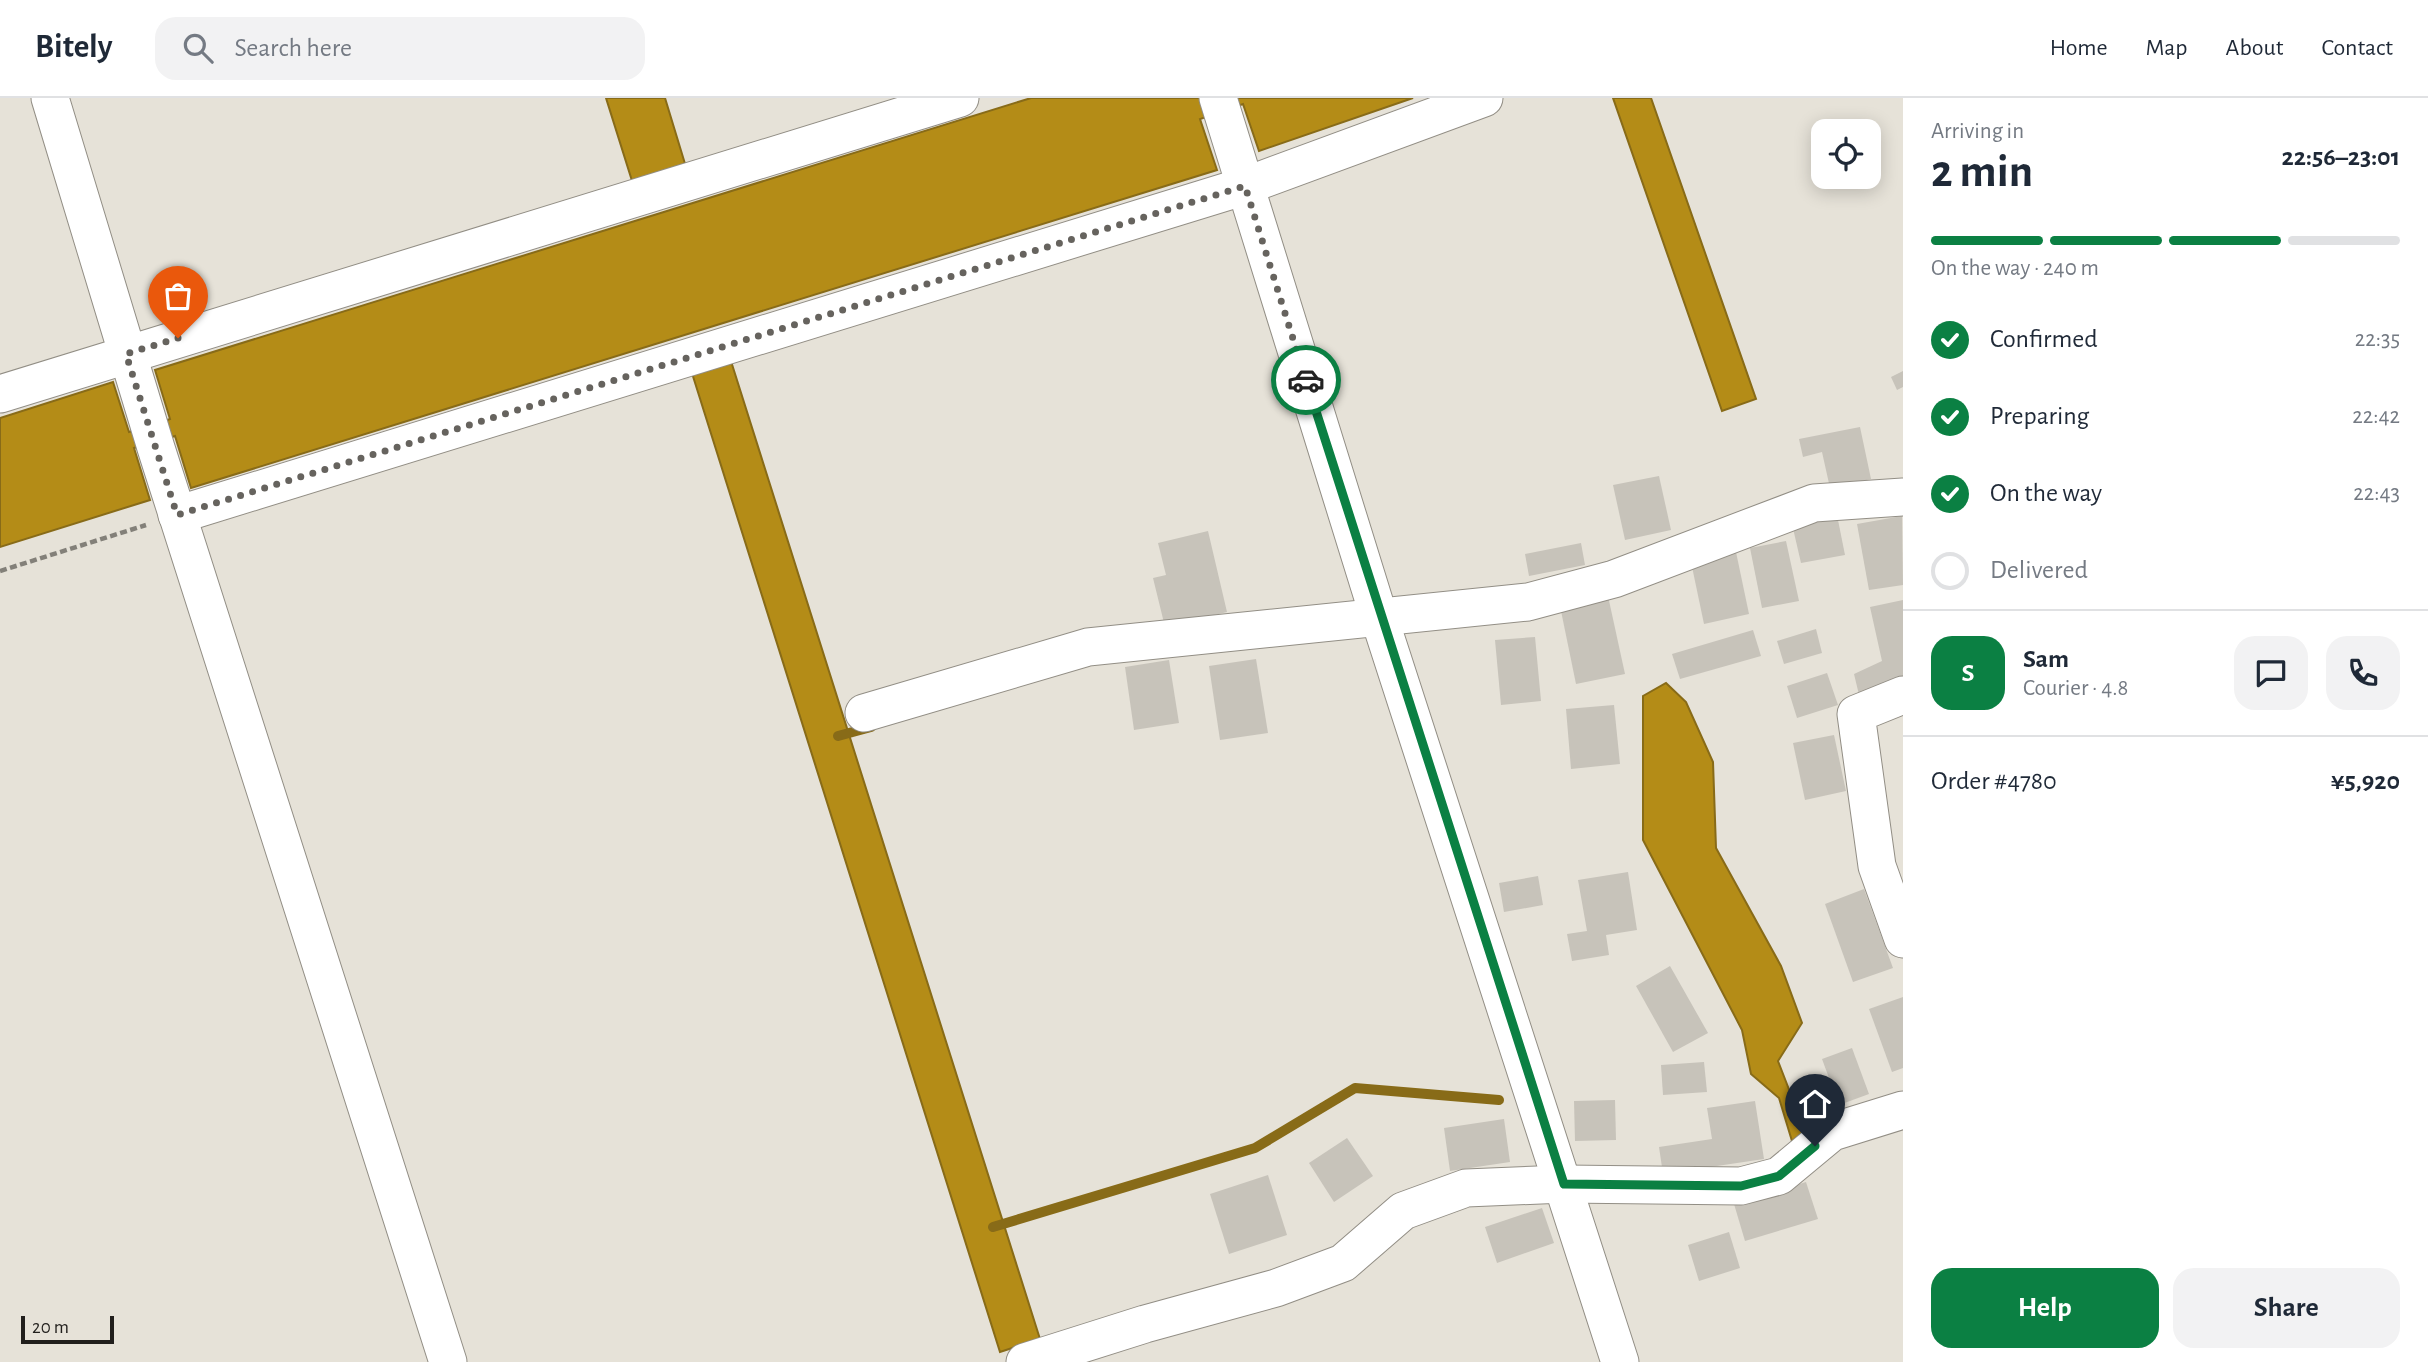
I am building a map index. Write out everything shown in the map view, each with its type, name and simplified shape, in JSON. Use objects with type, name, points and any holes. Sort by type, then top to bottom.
[{"type":"street","points":[[50,98],[126,354],[448,1362]]},
{"type":"street","points":[[0,394],[960,98]]},
{"type":"street","points":[[177,515],[1245,186],[1484,98]]},
{"type":"street","points":[[1221,107],[1380,617],[1620,1362]]},
{"type":"street","points":[[864,713],[1088,647],[1528,602],[1614,579],[1814,503],[1903,497]]},
{"type":"street","points":[[1903,695],[1856,714],[1877,866],[1903,939]]},
{"type":"street","points":[[1026,1362],[1145,1324],[1276,1288],[1343,1263],[1403,1211],[1466,1188],[1564,1184],[1741,1186],[1779,1176],[1832,1132],[1903,1110]]},
{"type":"path","points":[[0,571],[177,515]]},
{"type":"shaded area","points":[[606,98],[665,98],[686,167],[633,184]]},
{"type":"shaded area","points":[[1031,98],[1413,98],[1259,151],[1243,104],[1200,119],[1217,170],[191,488],[175,436],[134,448],[150,500],[0,547],[0,418],[113,382],[129,432],[170,419],[155,370]]},
{"type":"shaded area","points":[[1613,98],[1651,98],[1756,399],[1722,411]]},
{"type":"shaded area","points":[[730,358],[1040,1339],[1000,1352],[691,370]]},
{"type":"shaded area","points":[[1666,683],[1686,702],[1713,762],[1716,848],[1781,966],[1802,1023],[1778,1061],[1805,1131],[1792,1141],[1779,1098],[1751,1074],[1742,1030],[1643,840],[1643,696]]},
{"type":"building","points":[[1903,371],[1903,387],[1897,390],[1891,377]]},
{"type":"building","points":[[1860,427],[1871,479],[1830,488],[1822,452],[1803,457],[1799,439]]},
{"type":"building","points":[[1659,476],[1671,530],[1625,540],[1613,485]]},
{"type":"building","points":[[1837,515],[1845,555],[1801,563],[1792,524]]},
{"type":"building","points":[[1902,516],[1903,585],[1869,590],[1857,524]]},
{"type":"building","points":[[1208,531],[1227,612],[1165,627],[1153,578],[1166,575],[1158,543]]},
{"type":"building","points":[[1786,541],[1799,601],[1762,608],[1750,548]]},
{"type":"building","points":[[1581,543],[1585,565],[1529,576],[1525,554]]},
{"type":"building","points":[[1736,552],[1749,614],[1704,624],[1691,562]]},
{"type":"building","points":[[1608,596],[1625,674],[1576,684],[1560,606]]},
{"type":"building","points":[[1903,600],[1903,679],[1860,699],[1854,674],[1882,661],[1870,607]]},
{"type":"building","points":[[1816,629],[1822,653],[1784,664],[1777,641]]},
{"type":"building","points":[[1753,630],[1761,656],[1680,679],[1672,654]]},
{"type":"building","points":[[1535,637],[1541,701],[1501,705],[1495,640]]},
{"type":"building","points":[[1256,659],[1268,733],[1220,740],[1209,666]]},
{"type":"building","points":[[1169,660],[1179,723],[1134,730],[1125,667]]},
{"type":"building","points":[[1827,673],[1838,705],[1797,718],[1787,686]]},
{"type":"building","points":[[1614,705],[1620,764],[1571,769],[1566,709]]},
{"type":"building","points":[[1834,735],[1846,791],[1805,800],[1793,743]]},
{"type":"building","points":[[1628,872],[1637,930],[1606,935],[1609,955],[1572,961],[1567,934],[1587,931],[1578,880]]},
{"type":"building","points":[[1538,876],[1543,905],[1504,912],[1499,883]]},
{"type":"building","points":[[1864,889],[1893,968],[1853,982],[1825,904]]},
{"type":"building","points":[[1670,966],[1708,1033],[1673,1052],[1636,986]]},
{"type":"building","points":[[1903,997],[1903,1068],[1892,1072],[1869,1009]]},
{"type":"building","points":[[1852,1048],[1869,1094],[1839,1105],[1822,1059]]},
{"type":"building","points":[[1704,1062],[1707,1092],[1663,1095],[1661,1065]]},
{"type":"building","points":[[1615,1100],[1616,1140],[1575,1141],[1574,1101]]},
{"type":"building","points":[[1755,1101],[1764,1159],[1663,1174],[1659,1147],[1712,1139],[1707,1108]]},
{"type":"building","points":[[1504,1119],[1510,1162],[1450,1171],[1444,1128]]},
{"type":"building","points":[[1347,1138],[1373,1176],[1334,1202],[1309,1163]]},
{"type":"building","points":[[1268,1175],[1287,1235],[1229,1254],[1210,1194]]},
{"type":"building","points":[[1806,1182],[1818,1219],[1745,1241],[1734,1204]]},
{"type":"building","points":[[1542,1208],[1554,1243],[1497,1263],[1485,1227]]},
{"type":"building","points":[[1729,1232],[1740,1268],[1699,1281],[1688,1245]]},
{"type":"waterway","points":[[838,736],[871,727]]},
{"type":"waterway","points":[[993,1227],[1255,1148],[1355,1088],[1499,1100]]},
{"type":"way so far","points":[[178,338],[126,354],[177,515],[1245,186],[1306,380]]},
{"type":"route","points":[[1306,380],[1387,640],[1564,1184],[1741,1186],[1779,1176],[1815,1146]]}]
